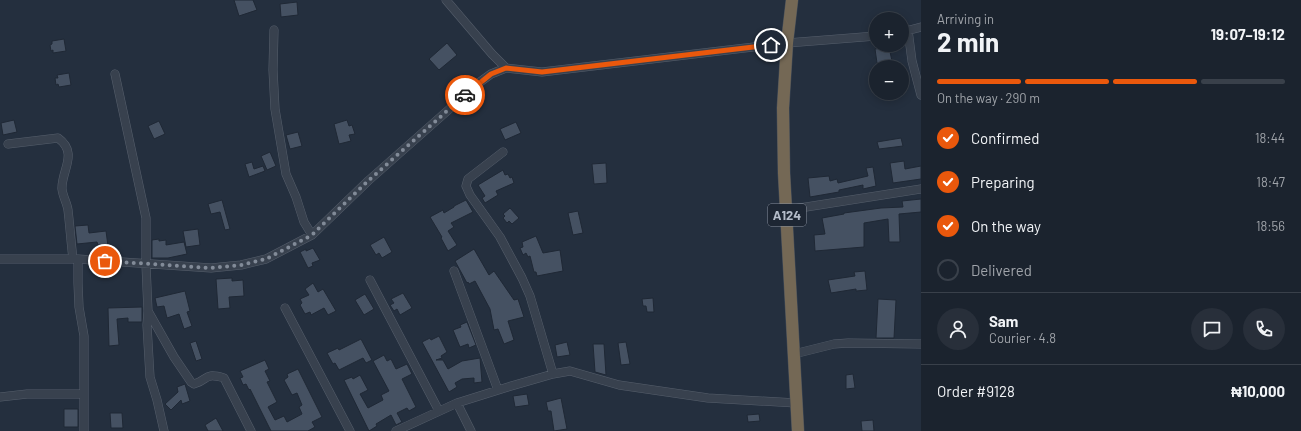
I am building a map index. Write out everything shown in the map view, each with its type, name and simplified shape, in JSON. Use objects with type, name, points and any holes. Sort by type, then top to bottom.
[{"type":"highway","name":"A124","points":[[792,0],[787,43],[783,108],[784,173],[798,431]]},
{"type":"street","points":[[446,0],[492,54],[506,68]]},
{"type":"street","points":[[909,30],[921,27]]},
{"type":"street","points":[[274,30],[273,70],[275,108],[286,174],[296,197],[304,222],[312,235]]},
{"type":"street","points":[[0,259],[76,259],[211,268],[241,265],[266,259],[312,235],[368,181],[480,82],[491,74],[506,68],[542,72],[787,43],[869,37]]},
{"type":"street","points":[[909,48],[921,96]]},
{"type":"street","points":[[116,74],[146,218],[147,325],[150,377],[164,431]]},
{"type":"street","points":[[8,144],[58,138],[64,143],[67,150],[68,163],[62,187],[68,208],[76,259],[79,307],[84,336],[84,431]]},
{"type":"street","points":[[503,152],[468,179],[466,186],[470,195],[500,237],[522,278],[530,296],[553,374]]},
{"type":"street","points":[[787,210],[921,189]]},
{"type":"street","points":[[454,271],[498,390]]},
{"type":"street","points":[[370,280],[439,411]]},
{"type":"street","points":[[285,308],[350,431]]},
{"type":"street","points":[[148,311],[174,357],[191,382],[197,384],[206,377],[211,376],[224,378],[252,431]]},
{"type":"street","points":[[794,354],[834,344],[921,344]]},
{"type":"street","points":[[396,431],[457,403],[553,374],[570,371],[619,385],[708,398],[796,403]]},
{"type":"street","points":[[0,397],[27,394],[84,394]]},
{"type":"street","points":[[457,403],[471,431]]},
{"type":"building","points":[[234,0],[253,0],[257,10],[239,16]]},
{"type":"building","points":[[297,2],[298,15],[281,17],[280,4]]},
{"type":"building","points":[[64,39],[66,51],[53,53],[50,45],[52,44],[52,41]]},
{"type":"building","points":[[447,43],[457,55],[439,70],[429,59]]},
{"type":"building","points":[[875,52],[890,52],[892,60],[877,60]]},
{"type":"building","points":[[69,73],[71,85],[59,87],[58,84],[56,85],[55,78],[58,78],[57,75]]},
{"type":"building","points":[[14,120],[17,132],[3,135],[1,123]]},
{"type":"building","points":[[347,120],[349,126],[352,125],[355,134],[349,135],[351,141],[339,144],[334,124]]},
{"type":"building","points":[[159,121],[165,134],[154,139],[148,126]]},
{"type":"building","points":[[516,122],[521,133],[505,140],[500,129]]},
{"type":"building","points":[[298,132],[302,146],[290,149],[286,135]]},
{"type":"building","points":[[901,138],[903,146],[879,149],[877,142]]},
{"type":"building","points":[[270,152],[276,166],[267,170],[261,156]]},
{"type":"building","points":[[904,161],[905,169],[921,166],[921,179],[893,183],[890,163]]},
{"type":"building","points":[[252,162],[254,169],[263,166],[265,171],[249,177],[245,164]]},
{"type":"building","points":[[606,163],[607,183],[594,184],[592,164]]},
{"type":"building","points":[[873,167],[876,186],[863,189],[863,185],[839,190],[839,192],[810,197],[808,178],[829,176],[830,181],[837,179],[838,183],[868,176],[866,168]]},
{"type":"building","points":[[503,170],[505,175],[508,174],[510,178],[512,177],[514,183],[496,191],[498,195],[485,203],[482,198],[485,196],[478,185]]},
{"type":"building","points":[[921,199],[921,212],[899,214],[900,242],[889,242],[888,219],[864,223],[864,247],[815,251],[814,235],[825,234],[822,218],[844,213],[881,208],[903,207],[902,201]]},
{"type":"building","points":[[222,200],[230,229],[225,230],[220,212],[211,214],[208,204]]},
{"type":"building","points":[[466,200],[473,212],[451,223],[454,227],[448,231],[457,245],[448,251],[441,238],[442,237],[430,217],[443,210],[444,213]]},
{"type":"building","points":[[510,208],[519,218],[512,224],[509,221],[507,223],[503,218],[505,216],[503,214]]},
{"type":"building","points":[[578,211],[583,233],[573,235],[568,213]]},
{"type":"building","points":[[88,225],[89,233],[106,231],[108,246],[98,245],[97,242],[77,244],[75,226]]},
{"type":"building","points":[[198,229],[200,245],[186,247],[183,231]]},
{"type":"building","points":[[536,236],[543,253],[560,250],[563,271],[537,276],[536,272],[534,272],[530,256],[528,257],[526,253],[523,255],[520,248],[523,247],[522,242]]},
{"type":"building","points":[[384,237],[392,252],[382,258],[379,253],[376,255],[370,245]]},
{"type":"building","points":[[159,239],[159,241],[166,240],[166,245],[184,242],[187,254],[168,258],[152,258],[152,240]]},
{"type":"building","points":[[313,248],[320,260],[312,263],[313,266],[308,268],[300,252]]},
{"type":"building","points":[[474,249],[489,275],[494,271],[514,300],[518,299],[524,317],[508,321],[514,340],[504,344],[498,329],[494,330],[490,309],[475,281],[469,284],[468,282],[467,283],[455,261]]},
{"type":"building","points":[[865,271],[867,290],[856,291],[856,289],[831,293],[828,280],[855,276],[854,272]]},
{"type":"building","points":[[232,278],[232,281],[243,280],[244,296],[229,297],[230,308],[218,309],[216,279]]},
{"type":"building","points":[[313,283],[318,292],[323,289],[336,311],[328,315],[324,308],[311,315],[310,312],[305,314],[300,305],[302,303],[300,299],[309,295],[305,289]]},
{"type":"building","points":[[185,291],[190,311],[187,312],[192,326],[184,329],[179,314],[167,318],[164,306],[157,307],[155,298]]},
{"type":"building","points":[[403,293],[412,308],[400,315],[397,309],[394,311],[390,305],[394,303],[391,299]]},
{"type":"building","points":[[365,294],[374,309],[364,315],[355,300]]},
{"type":"building","points":[[653,298],[654,312],[647,312],[646,306],[643,306],[642,299]]},
{"type":"building","points":[[878,299],[896,300],[894,338],[876,338]]},
{"type":"building","points":[[142,307],[142,322],[128,322],[128,318],[117,319],[119,345],[109,346],[108,308]]},
{"type":"building","points":[[467,322],[476,345],[469,348],[468,344],[460,347],[453,330],[461,327],[460,325]]},
{"type":"building","points":[[439,336],[447,352],[441,356],[442,358],[436,360],[443,360],[448,369],[462,361],[480,358],[482,382],[474,383],[474,378],[462,379],[455,383],[457,387],[449,392],[422,342]]},
{"type":"building","points":[[361,339],[372,360],[366,363],[363,358],[339,370],[335,363],[333,364],[327,353],[338,348],[339,350]]},
{"type":"building","points":[[196,341],[202,359],[196,361],[190,343]]},
{"type":"building","points":[[567,342],[570,355],[557,357],[555,345]]},
{"type":"building","points":[[626,342],[630,364],[621,365],[618,343]]},
{"type":"building","points":[[593,344],[604,344],[606,375],[595,372]]},
{"type":"building","points":[[384,355],[387,361],[391,359],[396,369],[407,364],[412,374],[402,379],[416,407],[409,411],[407,408],[397,413],[402,422],[396,425],[391,415],[376,424],[377,426],[369,431],[344,380],[352,377],[353,379],[360,375],[368,390],[360,394],[368,408],[383,400],[381,395],[389,391],[373,361]]},
{"type":"building","points":[[265,360],[269,369],[265,371],[270,381],[267,382],[277,402],[268,407],[275,420],[284,416],[287,422],[302,414],[299,407],[302,405],[297,393],[292,395],[284,380],[288,377],[287,374],[298,369],[322,417],[312,422],[315,427],[308,431],[271,431],[250,389],[249,390],[246,384],[243,385],[240,378],[243,377],[240,371]]},
{"type":"building","points":[[853,374],[855,388],[846,389],[846,375]]},
{"type":"building","points":[[185,384],[190,401],[182,404],[181,400],[171,410],[165,404],[178,392],[177,387]]},
{"type":"building","points":[[527,394],[529,405],[515,407],[513,396]]},
{"type":"building","points":[[561,398],[567,429],[554,431],[551,411],[548,411],[546,402]]},
{"type":"building","points":[[64,409],[78,409],[78,427],[64,427]]},
{"type":"building","points":[[110,413],[122,413],[123,428],[111,428]]},
{"type":"building","points":[[759,414],[760,421],[748,422],[747,415]]},
{"type":"building","points":[[216,418],[223,431],[208,431],[205,425]]},
{"type":"building","points":[[873,420],[874,431],[862,431],[861,421]]},
{"type":"way so far","points":[[105,261],[211,268],[241,265],[266,259],[312,235],[368,181],[465,95]]},
{"type":"route","points":[[465,95],[491,74],[506,68],[542,72],[771,45]]}]
